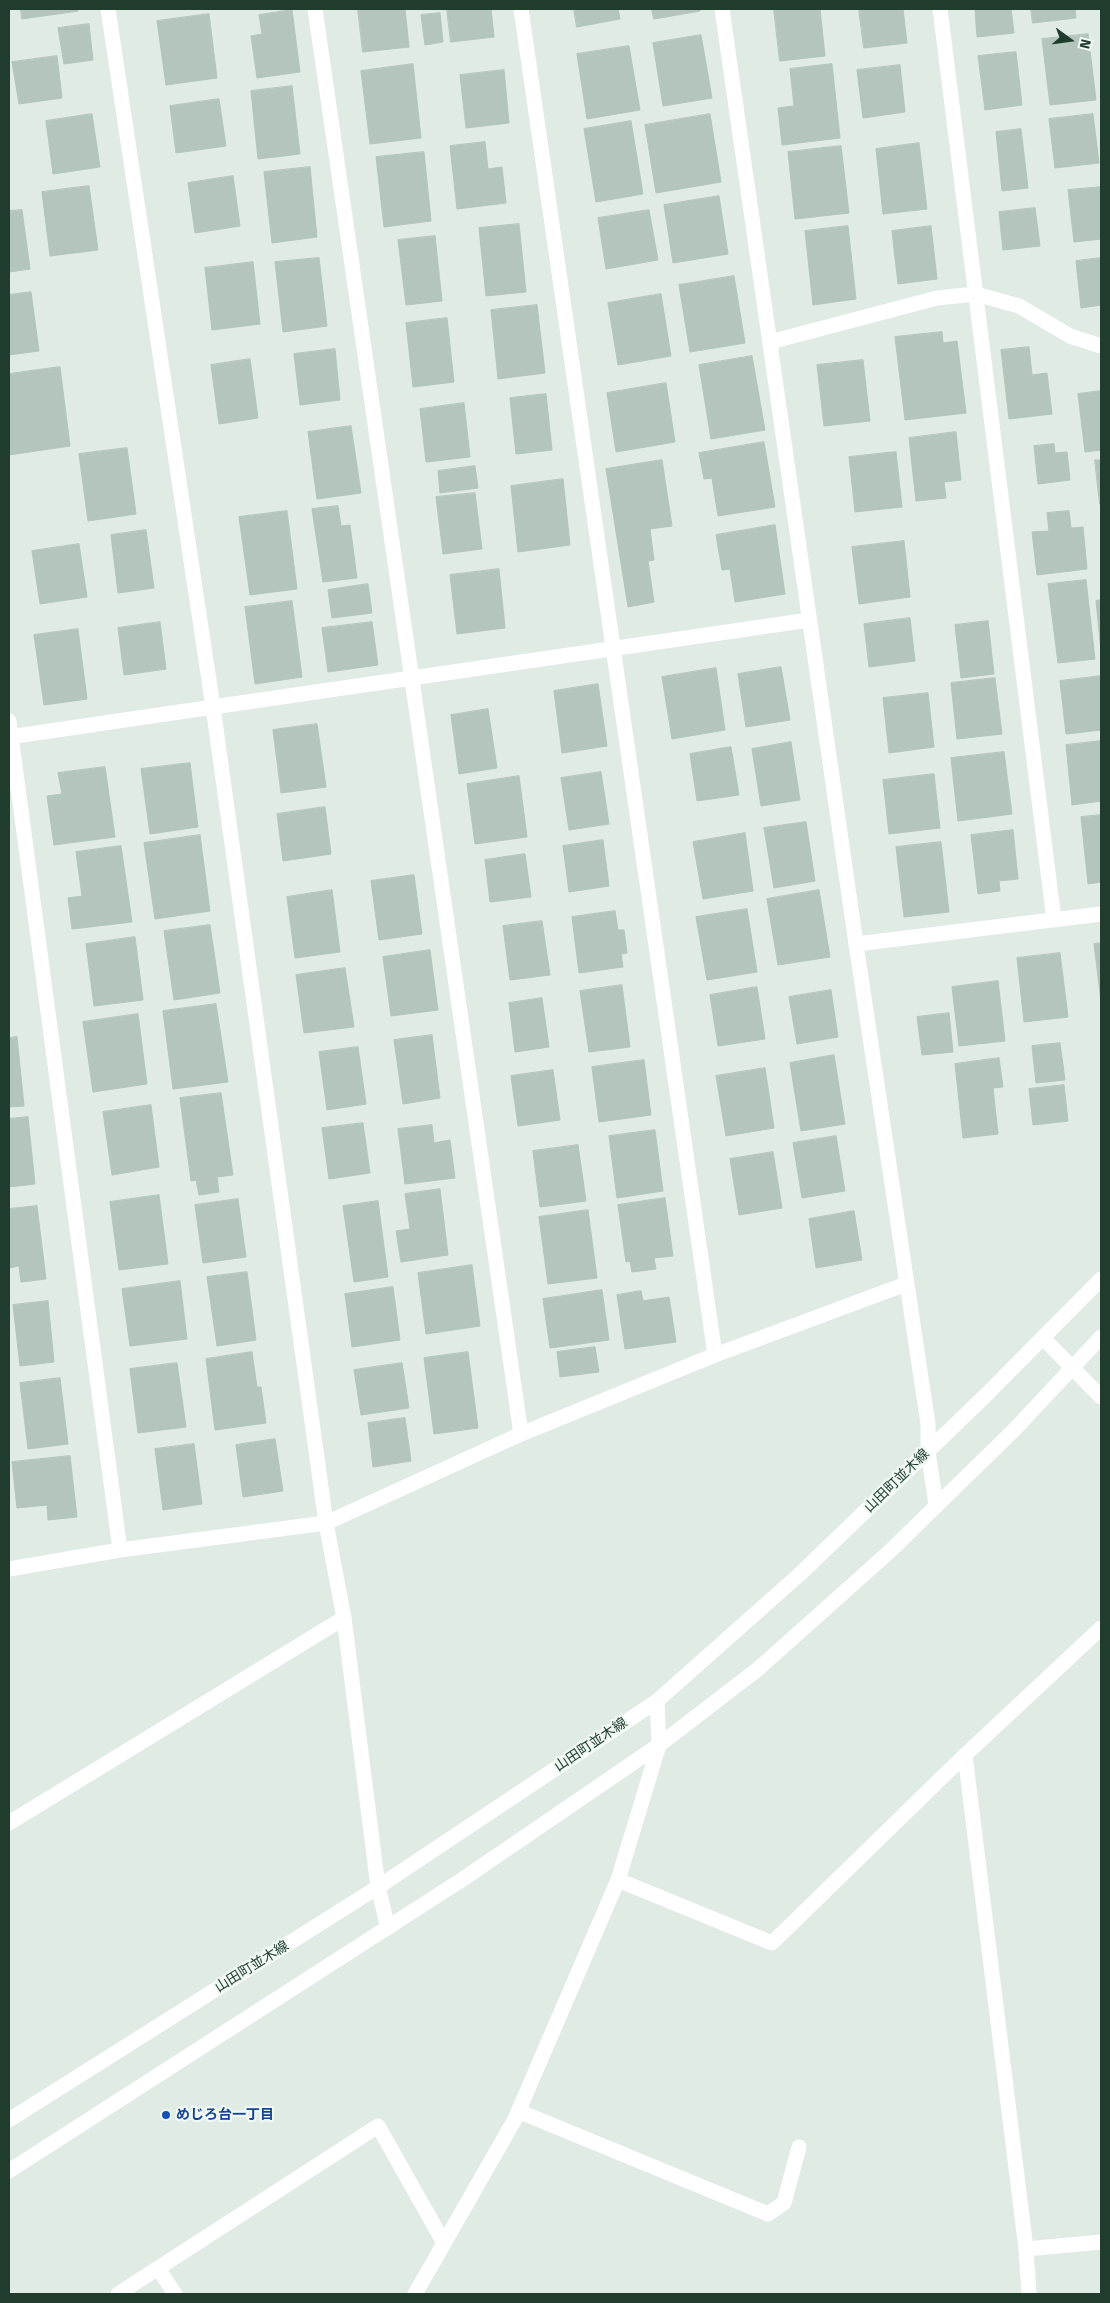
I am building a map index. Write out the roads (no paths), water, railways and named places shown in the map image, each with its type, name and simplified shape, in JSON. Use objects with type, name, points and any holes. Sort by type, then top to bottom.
[{"type":"street","points":[[108,9],[212,707],[326,1523],[344,1618],[378,1887],[388,1928]]},
{"type":"street","points":[[315,9],[522,1434]]},
{"type":"street","points":[[521,9],[715,1355]]},
{"type":"street","points":[[722,9],[856,944],[928,1424],[928,1451],[936,1505]]},
{"type":"street","points":[[940,9],[1054,920]]},
{"type":"street","points":[[770,342],[936,298],[976,294],[1019,306],[1070,336],[1101,346]]},
{"type":"street","points":[[10,736],[809,620]]},
{"type":"street","points":[[9,720],[120,1550]]},
{"type":"street","points":[[856,944],[1101,914]]},
{"type":"street","name":"山田町並木線","points":[[9,2120],[378,1887],[657,1701],[800,1574],[928,1451],[1101,1279]]},
{"type":"street","points":[[9,1569],[120,1550],[326,1523],[522,1434],[715,1355],[906,1284]]},
{"type":"street","points":[[1043,1338],[1101,1397]]},
{"type":"street","points":[[9,2171],[463,1880],[659,1746],[758,1669],[889,1552],[1016,1428],[1101,1338]]},
{"type":"street","points":[[9,1824],[344,1618]]},
{"type":"street","points":[[618,1880],[772,1943],[965,1755],[1101,1628]]},
{"type":"street","points":[[415,2294],[518,2111],[618,1880],[659,1746],[657,1701]]},
{"type":"street","points":[[965,1755],[1026,2249],[1029,2294]]},
{"type":"street","points":[[518,2111],[768,2214],[784,2203],[799,2146]]},
{"type":"street","points":[[118,2294],[378,2126],[444,2243]]},
{"type":"street","points":[[1026,2249],[1101,2242]]},
{"type":"street","points":[[158,2268],[175,2294]]},
{"type":"place","name":"めじろ台一丁目","points":[[166,2115]]}]
